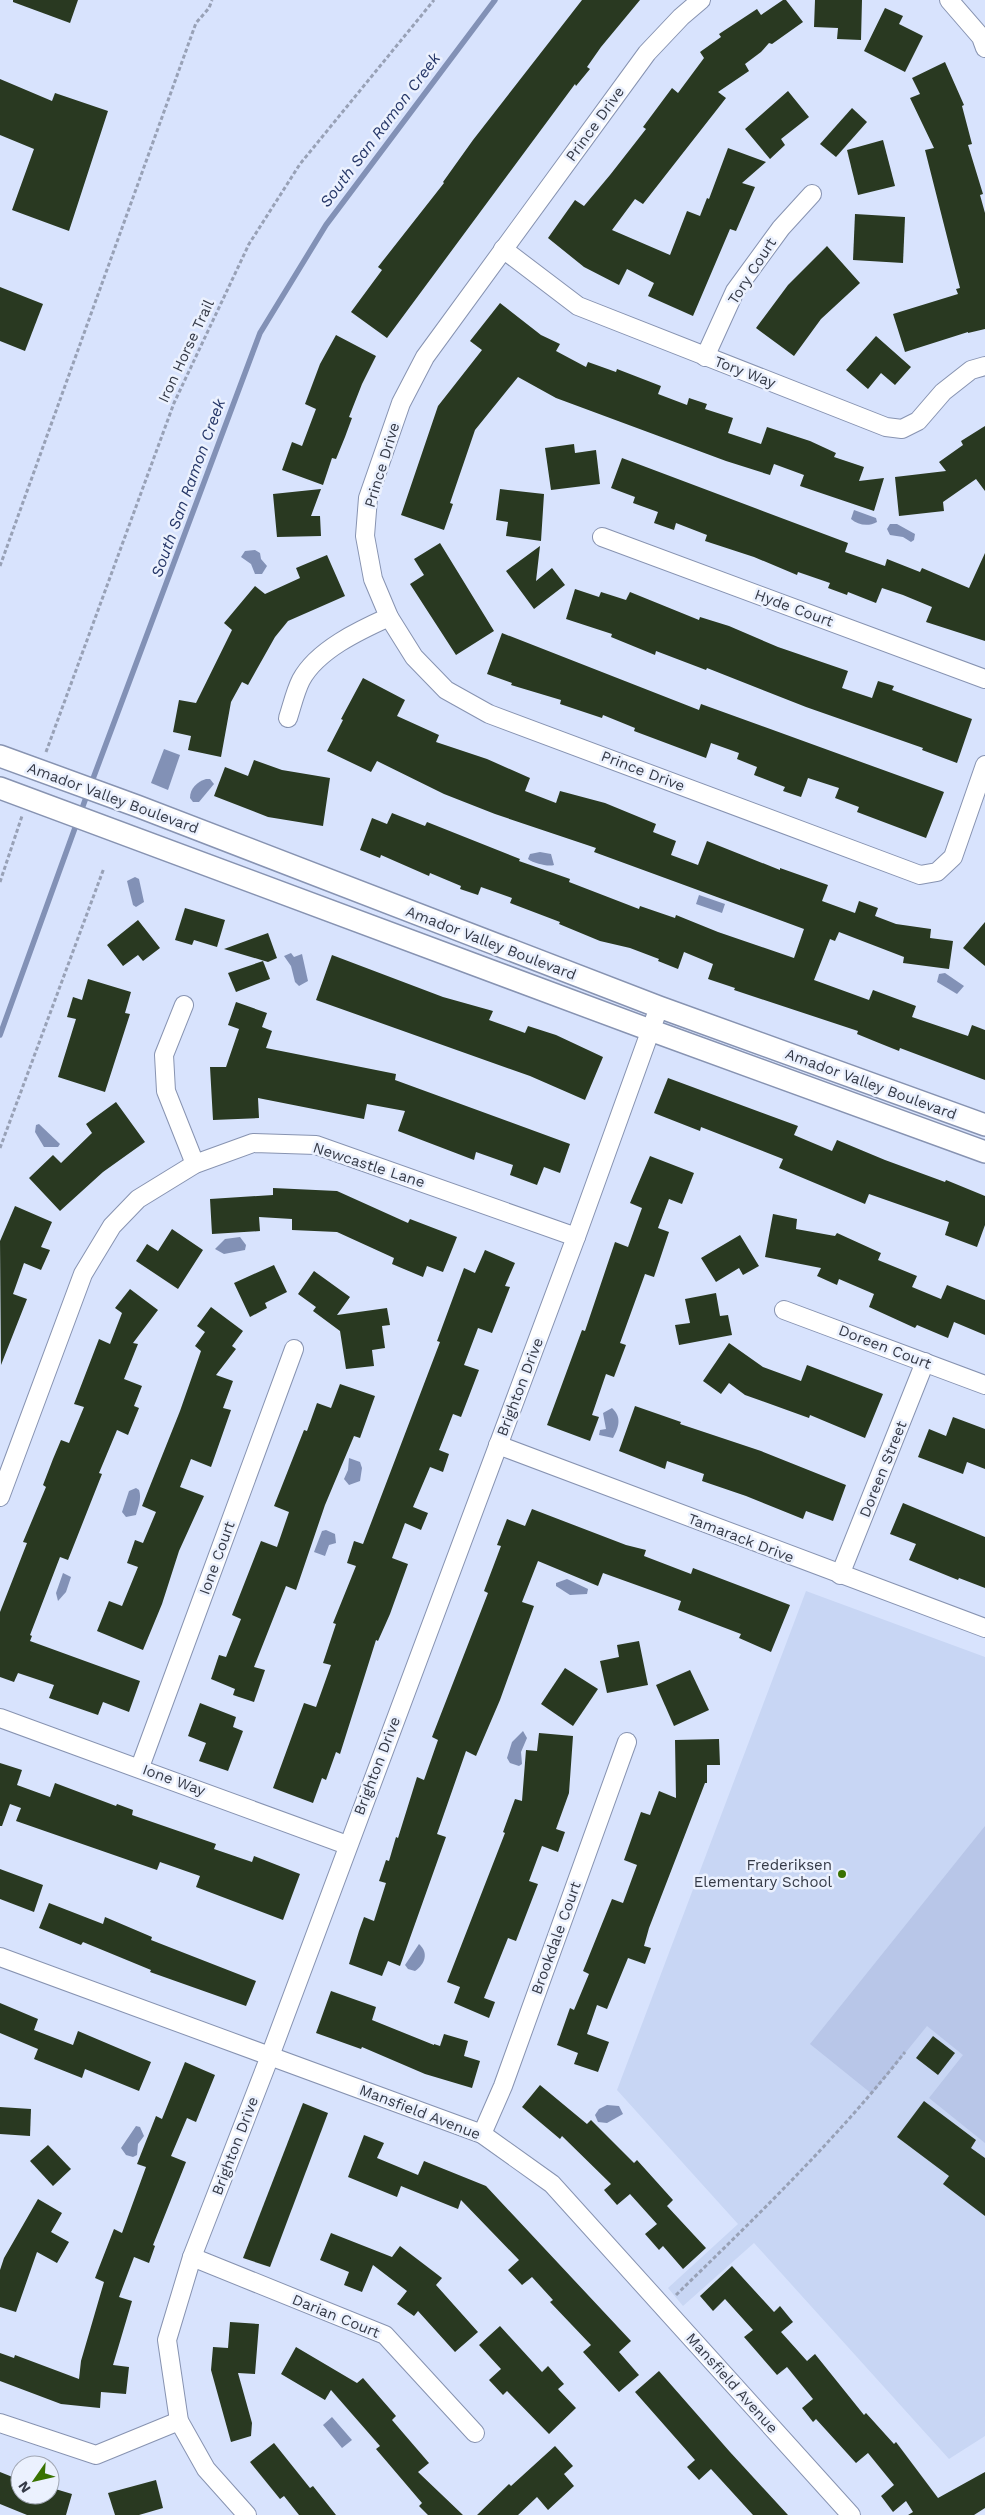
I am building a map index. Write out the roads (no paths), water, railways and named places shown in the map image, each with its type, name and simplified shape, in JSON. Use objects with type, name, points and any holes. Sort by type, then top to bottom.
[{"type":"street","name":"Prince Drive","points":[[700,0],[681,16],[647,53],[425,357],[401,403],[368,498],[365,536],[373,579],[389,617],[414,657],[446,690],[489,714],[920,875],[937,872],[953,857],[985,765]]},
{"type":"street","points":[[950,0],[981,38],[985,48]]},
{"type":"street","name":"Tory Court","points":[[705,357],[735,291],[781,228],[812,194]]},
{"type":"street","name":"Tory Way","points":[[503,249],[578,306],[886,427],[902,428],[918,421],[943,392],[971,370],[985,366]]},
{"type":"street","name":"Hyde Court","points":[[602,537],[985,679]]},
{"type":"street","points":[[288,718],[302,680],[315,663],[354,632],[389,617]]},
{"type":"street","name":"Amador Valley Boulevard","points":[[9,759],[48,767],[137,806],[659,1007],[985,1125]]},
{"type":"street","name":"Amador Valley Boulevard","points":[[3,789],[650,1030],[985,1152]]},
{"type":"street","points":[[126,834],[137,806]]},
{"type":"street","points":[[184,1004],[164,1055],[166,1091],[195,1164]]},
{"type":"street","name":"Brighton Drive","points":[[247,2515],[206,2468],[179,2422],[167,2340],[192,2257],[270,2056],[347,1845],[498,1446],[659,1007]]},
{"type":"street","points":[[650,1030],[668,1024],[683,1027],[778,1062],[788,1061],[792,1055]]},
{"type":"street","name":"Newcastle Lane","points":[[0,1497],[83,1274],[112,1226],[138,1199],[195,1164],[253,1143],[316,1145],[576,1237]]},
{"type":"street","name":"Doreen Court","points":[[784,1310],[985,1385]]},
{"type":"street","name":"Ione Court","points":[[140,1768],[294,1349]]},
{"type":"street","name":"Doreen Street","points":[[840,1576],[925,1362]]},
{"type":"street","name":"Tamarack Drive","points":[[498,1446],[840,1576],[985,1628]]},
{"type":"street","name":"Ione Way","points":[[0,1718],[347,1845]]},
{"type":"street","name":"Brookdale Court","points":[[482,2134],[503,2086],[627,1742]]},
{"type":"street","name":"Mansfield Avenue","points":[[0,1957],[482,2134],[552,2184],[851,2515]]},
{"type":"street","name":"Darian Court","points":[[192,2257],[385,2335],[475,2433]]},
{"type":"street","points":[[0,2423],[96,2455],[179,2422]]},
{"type":"waterway","name":"South San Ramon Creek","points":[[91,784],[260,333],[326,225],[495,0]]},
{"type":"waterway","name":"South San Ramon Creek","points":[[0,1035],[88,792]]},
{"type":"place","name":"Frederiksen Elementary School","points":[[842,1874]]}]
